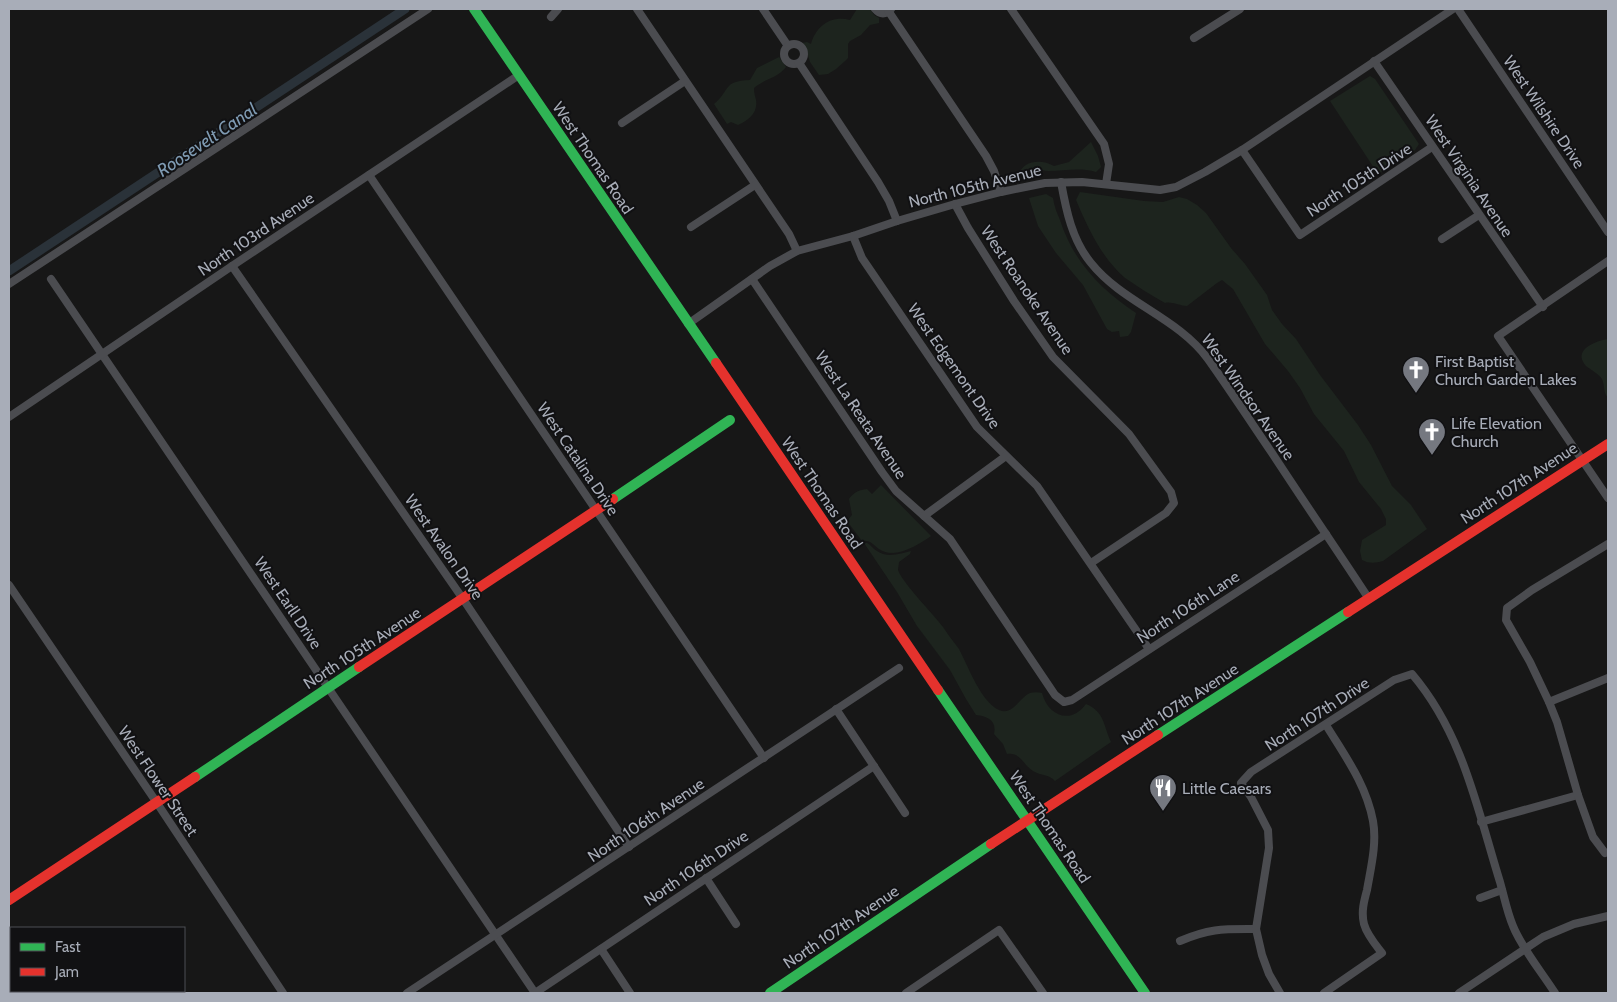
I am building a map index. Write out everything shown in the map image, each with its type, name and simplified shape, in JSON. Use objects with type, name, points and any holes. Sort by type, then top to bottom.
[{"type":"main road","name":"West Thomas Road","points":[[474,9],[1145,993]]},
{"type":"main road","name":"North 105th Avenue","points":[[9,900],[730,420]]},
{"type":"main road","name":"North 107th Avenue","points":[[770,993],[1027,820],[1608,444]]},
{"type":"street","points":[[9,284],[428,9]]},
{"type":"street","points":[[551,17],[558,9]]},
{"type":"street","points":[[637,9],[789,234],[797,251]]},
{"type":"street","points":[[763,9],[788,46]]},
{"type":"street","points":[[875,9],[880,13],[890,10],[986,156],[1002,192]]},
{"type":"street","points":[[1011,9],[1104,144],[1109,164],[1106,184]]},
{"type":"street","points":[[1194,38],[1240,9]]},
{"type":"street","name":"North 105th Avenue","points":[[688,324],[752,279],[797,251],[853,236],[955,204],[1045,183],[1106,184],[1160,190],[1176,186],[1242,150],[1453,9]]},
{"type":"street","name":"West Wilshire Drive","points":[[1458,9],[1608,232]]},
{"type":"street","points":[[797,45],[802,49],[804,55],[799,62],[792,64],[785,58],[784,52],[788,46],[797,45]]},
{"type":"street","name":"West Virginia Avenue","points":[[1374,61],[1543,307]]},
{"type":"street","points":[[799,62],[878,182],[889,201],[897,221]]},
{"type":"street","name":"North 103rd Avenue","points":[[9,417],[519,75]]},
{"type":"street","points":[[622,123],[685,81]]},
{"type":"street","name":"North 105th Drive","points":[[1242,150],[1300,235],[1432,147]]},
{"type":"street","name":"West Catalina Drive","points":[[370,175],[764,758]]},
{"type":"street","name":"West Windsor Avenue","points":[[1061,182],[1068,216],[1082,249],[1091,263],[1119,289],[1168,321],[1195,343],[1255,428],[1369,599]]},
{"type":"street","points":[[691,227],[755,185]]},
{"type":"street","name":"West Roanoke Avenue","points":[[955,204],[1014,302],[1053,357],[1129,434],[1171,492],[1174,502],[1166,513],[1091,563]]},
{"type":"street","points":[[1442,240],[1479,216]]},
{"type":"street","name":"West Edgemont Drive","points":[[853,236],[862,258],[977,427],[1037,486],[1149,649]]},
{"type":"street","points":[[1608,262],[1498,336],[1608,498]]},
{"type":"street","name":"West Avalon Drive","points":[[232,266],[463,599],[629,847]]},
{"type":"street","name":"West Earll Drive","points":[[51,279],[535,993]]},
{"type":"street","name":"West La Reata Avenue","points":[[752,279],[896,491],[950,540],[1055,695],[1064,702]]},
{"type":"street","points":[[924,516],[1006,456]]},
{"type":"street","name":"North 106th Lane","points":[[1064,702],[1072,700],[1326,534]]},
{"type":"street","points":[[1605,853],[1593,837],[1549,702],[1530,662],[1506,620],[1507,608],[1532,590],[1608,544]]},
{"type":"street","name":"West Flower Street","points":[[9,584],[284,993]]},
{"type":"street","name":"North 106th Avenue","points":[[407,993],[899,668]]},
{"type":"street","name":"North 107th Drive","points":[[1256,929],[1268,848],[1268,830],[1251,796],[1241,783],[1251,772],[1394,680],[1412,674],[1437,708],[1450,730],[1471,782],[1481,822]]},
{"type":"street","points":[[1549,702],[1608,678]]},
{"type":"street","points":[[836,709],[905,812]]},
{"type":"street","points":[[1324,993],[1382,953],[1370,938],[1364,924],[1363,910],[1374,848],[1374,822],[1366,793],[1356,773],[1326,725]]},
{"type":"street","name":"North 106th Drive","points":[[535,993],[874,766]]},
{"type":"street","points":[[1555,993],[1513,927],[1481,822],[1578,795]]},
{"type":"street","points":[[706,878],[736,924]]},
{"type":"street","points":[[1480,898],[1502,890]]},
{"type":"street","points":[[1460,993],[1543,937],[1574,924],[1608,916]]},
{"type":"street","points":[[1180,941],[1198,933],[1212,930],[1256,929],[1269,974],[1280,993]]},
{"type":"street","points":[[906,993],[999,930],[1043,993]]},
{"type":"street","points":[[601,949],[630,993]]},
{"type":"shaded area","points":[[857,9],[870,9],[879,18],[879,23],[870,25],[861,35],[850,41],[848,44],[848,58],[836,69],[828,74],[819,75],[810,62],[802,43],[807,42],[811,44],[817,32],[825,23],[837,19],[850,20]]},
{"type":"shaded area","points":[[779,57],[786,67],[779,74],[754,88],[756,109],[752,116],[738,125],[731,122],[727,124],[714,104],[731,84],[750,80],[757,68]]},
{"type":"shaded area","points":[[1370,76],[1375,79],[1419,144],[1415,150],[1378,174],[1330,101]]},
{"type":"shaded area","points":[[1091,142],[1101,167],[1096,172],[1036,169],[1018,176],[1024,167],[1033,162],[1044,162],[1054,166],[1069,162]]},
{"type":"shaded area","points":[[1080,192],[1163,202],[1179,197],[1187,199],[1206,213],[1267,295],[1272,310],[1282,324],[1296,339],[1320,375],[1358,425],[1371,445],[1392,486],[1411,505],[1427,529],[1383,561],[1372,563],[1362,560],[1360,551],[1362,540],[1386,525],[1386,519],[1381,509],[1359,482],[1344,451],[1314,414],[1288,371],[1265,344],[1233,289],[1222,280],[1187,306],[1165,303],[1140,288],[1116,270],[1102,251],[1090,231],[1076,200]]},
{"type":"shaded area","points":[[1046,194],[1053,198],[1072,249],[1090,273],[1111,295],[1136,313],[1131,332],[1128,336],[1120,337],[1119,331],[1112,332],[1107,329],[1083,285],[1056,253],[1038,226],[1029,198]]},
{"type":"shaded area","points":[[1608,339],[1608,398],[1602,379],[1586,366],[1582,360],[1582,355],[1587,347]]},
{"type":"shaded area","points":[[881,485],[931,536],[906,550],[892,553],[879,549],[870,542],[862,541],[847,521],[852,515],[849,499],[855,493],[864,489],[867,489],[872,494]]},
{"type":"shaded area","points":[[864,543],[867,543],[881,553],[889,555],[911,551],[910,554],[899,562],[898,570],[900,575],[959,649],[981,692],[992,706],[999,710],[1008,711],[1016,706],[1026,695],[1036,692],[1042,693],[1049,707],[1061,715],[1074,714],[1086,704],[1100,715],[1111,742],[1055,781],[1050,777],[1033,771],[1016,755],[1007,754],[1003,744],[994,734],[995,729],[991,720],[976,715],[950,670],[917,626]]},
{"type":"waterway","name":"Roosevelt Canal","points":[[9,271],[405,9]]},
{"type":"traffic: fast","points":[[474,9],[716,363]]},
{"type":"traffic: fast","points":[[613,499],[730,420]]},
{"type":"traffic: fast","points":[[1158,735],[1348,612]]},
{"type":"traffic: fast","points":[[195,777],[359,667]]},
{"type":"traffic: fast","points":[[938,690],[1145,993]]},
{"type":"traffic: fast","points":[[770,993],[991,844]]},
{"type":"traffic: jam","points":[[716,363],[938,690]]},
{"type":"traffic: jam","points":[[1348,612],[1608,444]]},
{"type":"traffic: jam","points":[[359,667],[613,499]]},
{"type":"traffic: jam","points":[[991,844],[1158,735]]},
{"type":"traffic: jam","points":[[9,900],[195,777]]},
{"type":"place","name":"First Baptist Church Garden Lakes","points":[[1416,394]]},
{"type":"place","name":"Life Elevation Church","points":[[1432,456]]},
{"type":"place","name":"Little Caesars","points":[[1163,812]]}]
